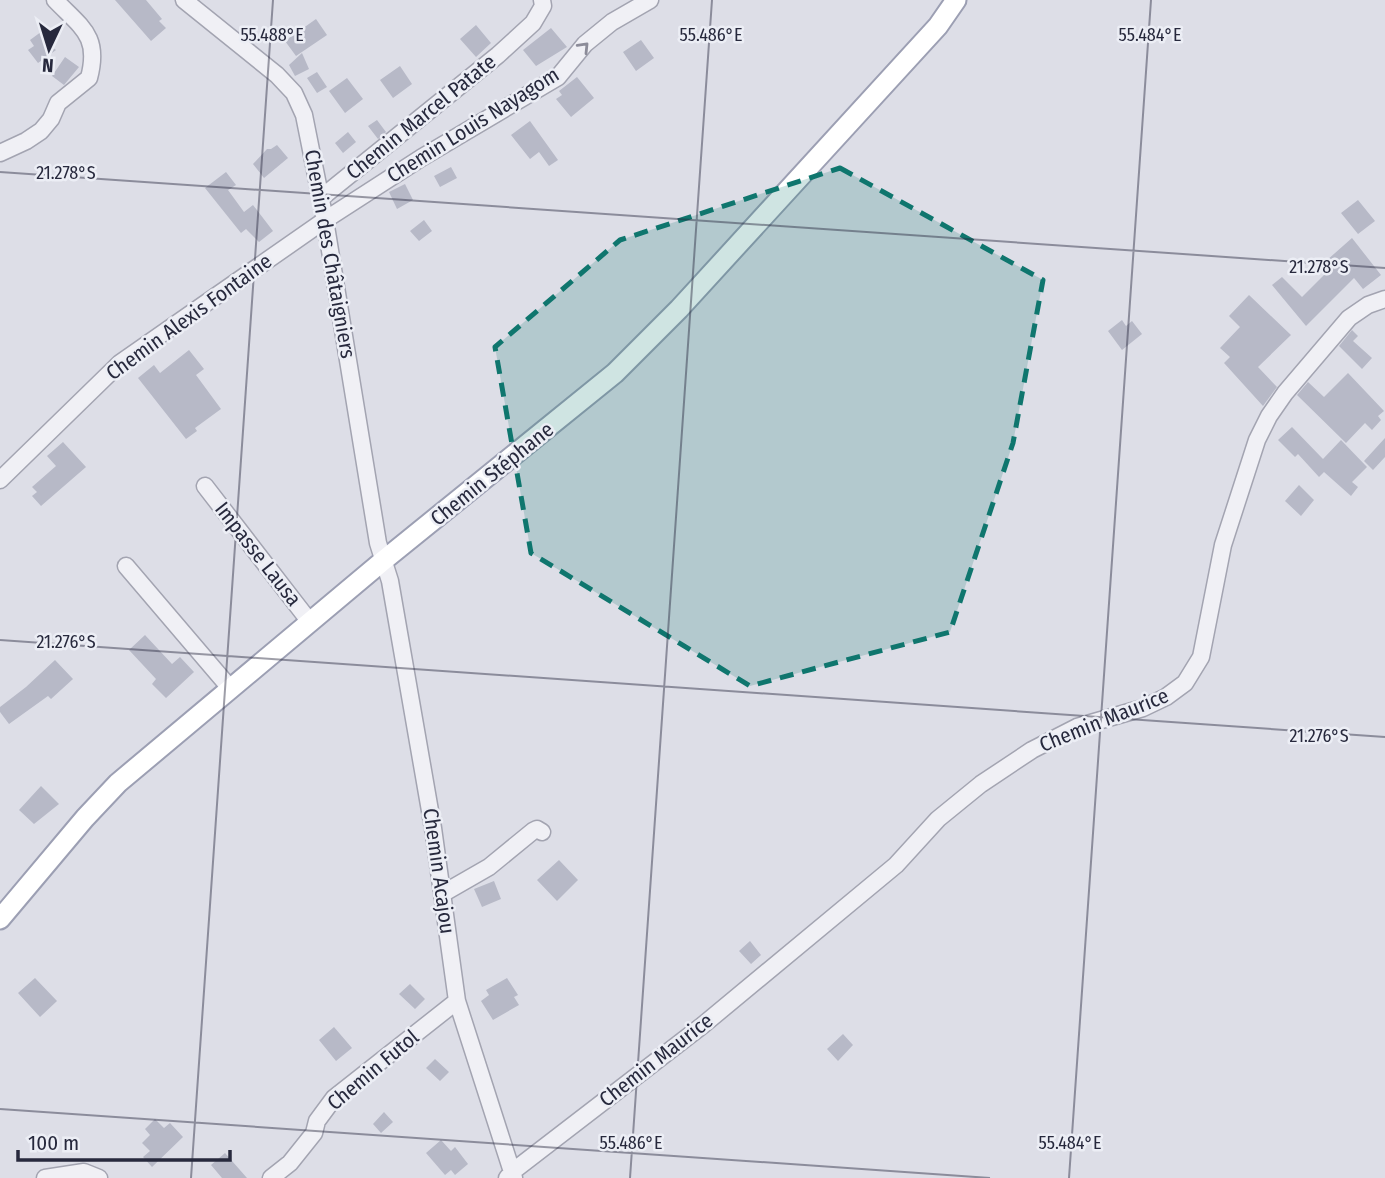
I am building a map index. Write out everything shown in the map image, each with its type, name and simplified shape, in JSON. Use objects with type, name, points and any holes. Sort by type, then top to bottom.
[{"type":"main road","name":"Chemin Stéphane","points":[[0,919],[118,783],[384,559],[543,434],[615,373],[707,279],[937,26],[956,0]]},
{"type":"street","points":[[0,153],[41,131],[51,119],[58,103],[89,78],[93,49],[89,36],[55,0]]},
{"type":"street","name":"Chemin des Châtaigniers","points":[[184,0],[277,75],[294,93],[304,115],[325,220],[378,543],[384,559]]},
{"type":"street","name":"Chemin Marcel Patate","points":[[321,198],[498,55],[533,23],[543,6],[542,0]]},
{"type":"street","name":"Chemin Louis Nayagom","points":[[325,220],[421,158],[558,77],[585,44],[612,22],[650,0]]},
{"type":"street","name":"Chemin Alexis Fontaine","points":[[0,480],[120,363],[325,220]]},
{"type":"street","name":"Chemin Maurice","points":[[511,1176],[703,1025],[897,864],[938,819],[981,784],[1032,750],[1077,727],[1143,708],[1166,697],[1185,683],[1201,657],[1223,545],[1257,440],[1269,416],[1285,393],[1349,318],[1368,305],[1385,299]]},
{"type":"street","name":"Impasse Lausa","points":[[205,486],[310,622]]},
{"type":"street","name":"Chemin Acajou","points":[[384,559],[431,815],[457,1001],[511,1176]]},
{"type":"street","points":[[126,566],[230,688]]},
{"type":"street","points":[[442,894],[489,867],[533,831],[537,829],[542,832]]},
{"type":"street","name":"Chemin Futol","points":[[271,1178],[290,1164],[314,1133],[317,1121],[334,1098],[457,1001]]},
{"type":"street","points":[[45,1178],[84,1172],[99,1178]]},
{"type":"highlighted area","points":[[840,168],[1043,280],[1013,443],[950,632],[750,686],[531,553],[495,347],[620,240]]},
{"type":"building","points":[[115,0],[146,0],[166,28],[151,41]]},
{"type":"building","points":[[316,19],[327,35],[296,56],[285,41]]},
{"type":"building","points":[[476,25],[491,43],[476,57],[460,39]]},
{"type":"building","points":[[551,28],[567,47],[536,66],[523,50]]},
{"type":"building","points":[[45,29],[55,43],[50,46],[56,50],[38,63],[28,50],[34,46],[30,40]]},
{"type":"building","points":[[641,40],[654,58],[636,71],[623,52]]},
{"type":"building","points":[[302,53],[309,69],[295,76],[289,65]]},
{"type":"building","points":[[65,57],[79,67],[64,85],[52,76]]},
{"type":"building","points":[[400,66],[412,84],[393,98],[380,80]]},
{"type":"building","points":[[317,72],[327,87],[317,93],[307,78]]},
{"type":"building","points":[[577,77],[594,98],[571,117],[556,99],[562,95],[559,91]]},
{"type":"building","points":[[347,78],[363,99],[345,113],[329,91]]},
{"type":"building","points":[[377,120],[386,132],[378,139],[368,126]]},
{"type":"building","points":[[530,121],[558,160],[549,166],[539,152],[530,159],[511,135]]},
{"type":"building","points":[[348,132],[356,142],[343,153],[335,143]]},
{"type":"building","points":[[277,145],[288,158],[264,178],[253,164],[267,149]]},
{"type":"building","points":[[451,167],[457,178],[440,187],[434,176]]},
{"type":"building","points":[[226,172],[236,185],[228,190],[244,212],[253,205],[273,231],[259,242],[246,229],[241,233],[205,188]]},
{"type":"building","points":[[405,184],[413,200],[397,209],[389,192]]},
{"type":"building","points":[[1358,200],[1375,221],[1358,234],[1341,213]]},
{"type":"building","points":[[424,220],[432,231],[419,241],[410,231]]},
{"type":"building","points":[[1352,238],[1381,275],[1363,289],[1354,278],[1306,326],[1272,285],[1282,277],[1302,297],[1332,267],[1326,261]]},
{"type":"building","points":[[1249,295],[1291,335],[1258,367],[1277,387],[1263,406],[1224,363],[1230,357],[1220,348],[1240,327],[1229,316]]},
{"type":"building","points":[[1122,320],[1126,326],[1132,321],[1142,334],[1122,350],[1108,331]]},
{"type":"building","points":[[1352,330],[1358,336],[1353,341],[1372,358],[1362,369],[1339,346]]},
{"type":"building","points":[[189,350],[204,369],[196,375],[221,409],[195,428],[197,431],[186,439],[138,378],[154,365],[160,373]]},
{"type":"building","points":[[1348,373],[1384,411],[1378,416],[1381,420],[1372,430],[1365,423],[1346,443],[1297,395],[1308,382],[1324,397]]},
{"type":"building","points":[[1292,427],[1323,459],[1341,440],[1367,467],[1352,482],[1358,487],[1351,496],[1324,472],[1319,477],[1298,454],[1295,457],[1278,440]]},
{"type":"building","points":[[1385,438],[1385,457],[1373,470],[1364,461]]},
{"type":"building","points":[[63,442],[86,467],[41,506],[32,496],[37,492],[32,487],[56,466],[47,456]]},
{"type":"building","points":[[1299,485],[1314,500],[1301,516],[1285,501]]},
{"type":"building","points":[[145,635],[172,664],[180,657],[194,672],[166,698],[152,684],[156,679],[129,650]]},
{"type":"building","points":[[55,660],[73,679],[51,699],[48,696],[9,724],[0,712],[0,707]]},
{"type":"building","points":[[41,786],[59,804],[34,824],[19,810]]},
{"type":"building","points":[[559,860],[578,880],[557,901],[537,880]]},
{"type":"building","points":[[494,881],[501,899],[482,907],[474,889]]},
{"type":"building","points":[[750,941],[761,955],[751,964],[739,951]]},
{"type":"building","points":[[35,978],[57,1001],[40,1017],[18,993]]},
{"type":"building","points":[[507,978],[518,995],[514,997],[519,1005],[493,1020],[481,1001],[489,995],[486,990]]},
{"type":"building","points":[[410,984],[425,999],[415,1009],[399,994]]},
{"type":"building","points":[[334,1027],[352,1048],[336,1061],[319,1040]]},
{"type":"building","points":[[843,1034],[853,1045],[838,1061],[827,1049]]},
{"type":"building","points":[[435,1059],[449,1072],[440,1081],[426,1068]]},
{"type":"building","points":[[384,1112],[393,1122],[381,1133],[373,1124]]},
{"type":"building","points":[[155,1119],[164,1128],[170,1123],[183,1137],[152,1167],[143,1157],[150,1151],[142,1143],[150,1135],[145,1129]]},
{"type":"building","points":[[441,1140],[451,1151],[455,1147],[468,1164],[455,1175],[451,1170],[445,1175],[426,1153]]},
{"type":"building","points":[[225,1153],[247,1178],[222,1178],[211,1165]]}]
